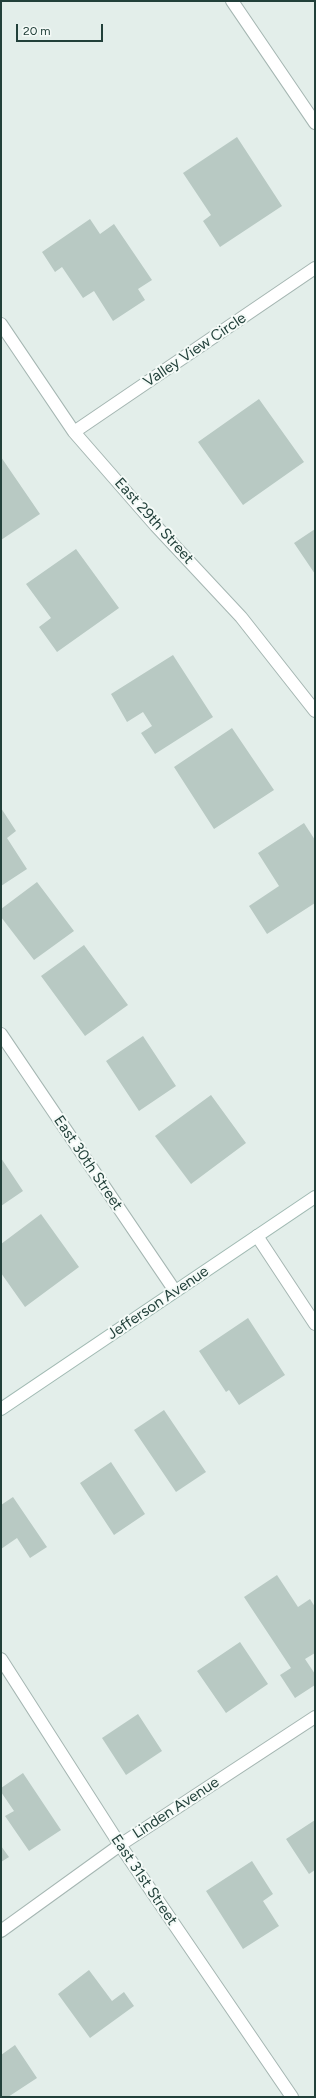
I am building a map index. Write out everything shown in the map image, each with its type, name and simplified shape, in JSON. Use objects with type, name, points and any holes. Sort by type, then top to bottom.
[{"type":"street","points":[[232,1],[315,123]]},
{"type":"street","name":"Valley View Circle","points":[[74,432],[315,268]]},
{"type":"street","name":"East 29th Street","points":[[1,324],[74,432],[156,526],[241,617],[315,711]]},
{"type":"street","name":"East 30th Street","points":[[1,1034],[175,1290]]},
{"type":"street","name":"Jefferson Avenue","points":[[1,1409],[175,1290],[315,1197]]},
{"type":"street","points":[[257,1236],[315,1324]]},
{"type":"street","name":"East 31st Street","points":[[1,1659],[120,1845],[292,2097]]},
{"type":"street","name":"Linden Avenue","points":[[1,1931],[120,1845],[315,1717]]},
{"type":"building","points":[[237,137],[282,206],[220,247],[203,221],[211,215],[183,173]]},
{"type":"building","points":[[90,219],[100,234],[114,224],[152,280],[138,289],[145,300],[113,321],[94,291],[83,298],[62,267],[55,272],[42,252]]},
{"type":"building","points":[[259,399],[304,462],[243,505],[198,442]]},
{"type":"building","points":[[1,457],[40,514],[1,540]]},
{"type":"building","points":[[315,529],[315,574],[294,543]]},
{"type":"building","points":[[76,549],[119,608],[57,652],[39,627],[51,618],[26,584]]},
{"type":"building","points":[[173,655],[213,717],[155,754],[141,733],[152,726],[143,712],[127,722],[111,694]]},
{"type":"building","points":[[232,728],[274,790],[214,829],[174,767]]},
{"type":"building","points":[[1,808],[16,831],[7,838],[27,869],[1,886]]},
{"type":"building","points":[[304,823],[315,840],[315,903],[267,934],[249,906],[279,886],[258,853]]},
{"type":"building","points":[[37,882],[74,931],[34,960],[1,917],[1,909]]},
{"type":"building","points":[[84,945],[128,1005],[85,1036],[41,976]]},
{"type":"building","points":[[143,1036],[176,1086],[139,1111],[106,1061]]},
{"type":"building","points":[[211,1095],[246,1143],[191,1184],[155,1136]]},
{"type":"building","points":[[1,1158],[23,1191],[1,1206]]},
{"type":"building","points":[[41,1214],[79,1267],[25,1307],[1,1273],[1,1244]]},
{"type":"building","points":[[248,1318],[285,1375],[239,1405],[229,1390],[226,1392],[199,1351]]},
{"type":"building","points":[[164,1410],[206,1472],[176,1492],[134,1430]]},
{"type":"building","points":[[111,1462],[145,1514],[114,1535],[80,1483]]},
{"type":"building","points":[[13,1497],[47,1547],[30,1558],[17,1538],[1,1549],[1,1505]]},
{"type":"building","points":[[277,1575],[298,1607],[310,1599],[315,1607],[315,1653],[305,1659],[315,1674],[315,1685],[295,1698],[280,1675],[291,1668],[244,1597]]},
{"type":"building","points":[[240,1642],[268,1684],[226,1713],[197,1671]]},
{"type":"building","points":[[138,1714],[162,1751],[126,1775],[102,1738]]},
{"type":"building","points":[[23,1773],[61,1830],[29,1851],[5,1816],[14,1811],[1,1792],[1,1788]]},
{"type":"building","points":[[315,1820],[315,1870],[309,1874],[286,1839]]},
{"type":"building","points":[[1,1846],[9,1857],[1,1862]]},
{"type":"building","points":[[252,1861],[273,1894],[263,1901],[279,1926],[243,1949],[206,1891]]},
{"type":"building","points":[[89,1970],[112,2001],[124,1992],[134,2006],[90,2038],[58,1994]]},
{"type":"building","points":[[15,2045],[37,2078],[8,2097],[1,2097],[1,2055]]}]
